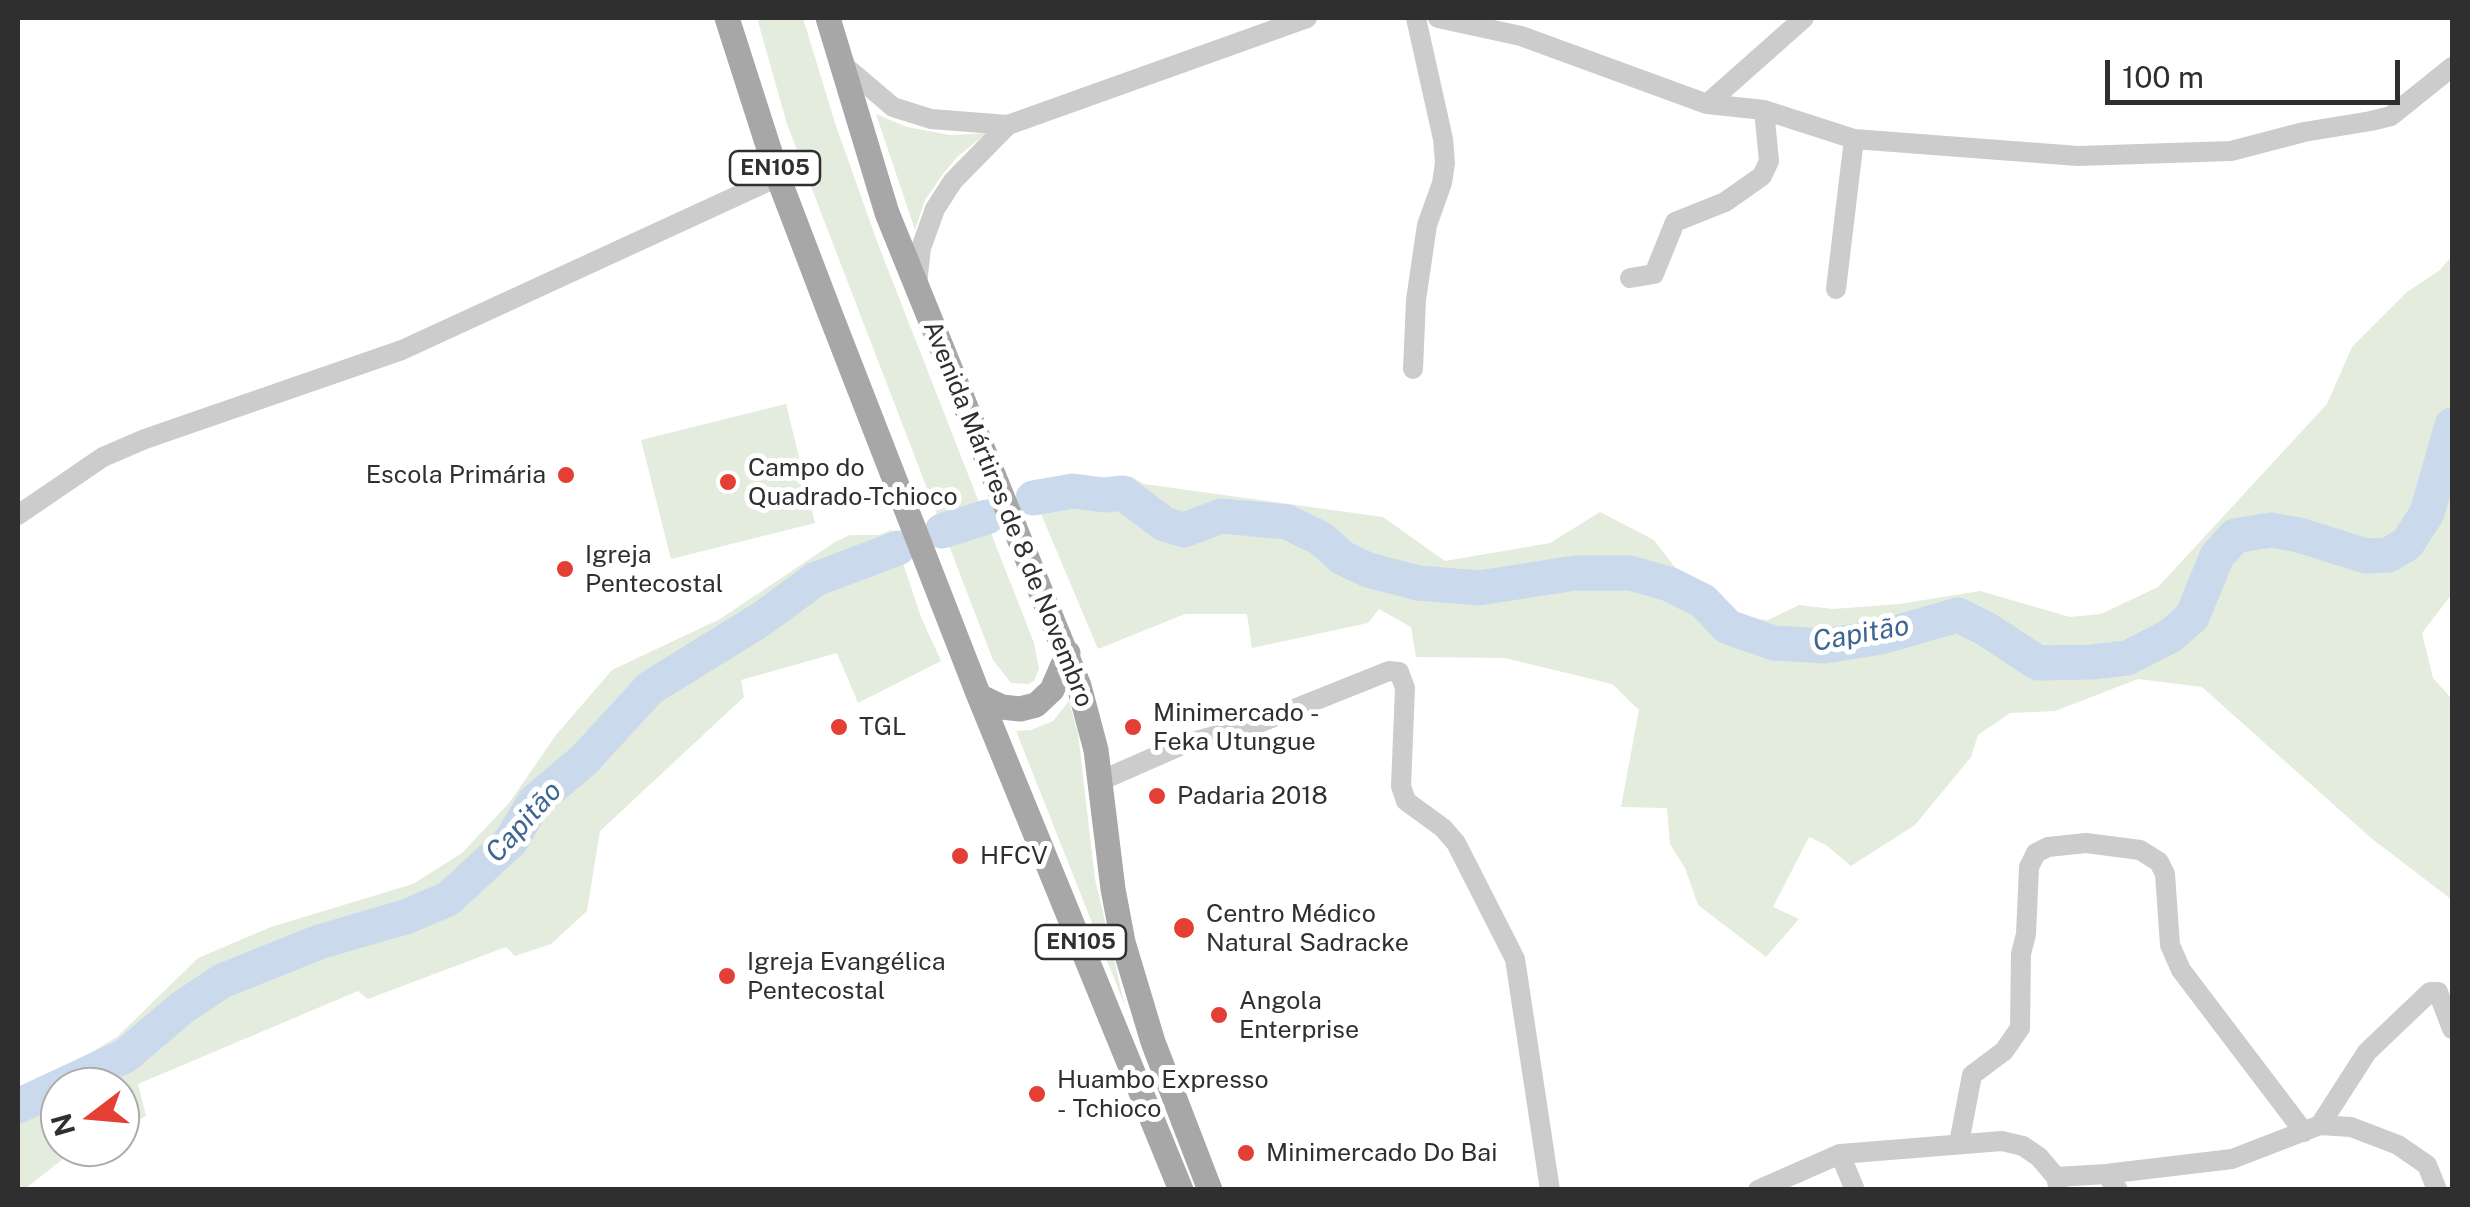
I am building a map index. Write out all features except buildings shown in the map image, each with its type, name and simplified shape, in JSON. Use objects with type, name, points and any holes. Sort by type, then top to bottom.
[{"type":"main road","name":"EN105","points":[[727,18],[778,177],[980,696],[1180,1190]]},
{"type":"main road","name":"Avenida Mártires de 8 de Novembro","points":[[828,18],[887,213],[1068,653],[1089,719],[1123,942],[1154,1042],[1210,1190]]},
{"type":"main road","points":[[980,696],[1020,710],[1036,705],[1052,690],[1068,653]]},
{"type":"street","points":[[917,284],[921,248],[935,209],[952,181],[1008,126],[1307,18]]},
{"type":"street","points":[[1413,370],[1416,300],[1427,225],[1445,163],[1444,139],[1416,18]]},
{"type":"street","points":[[1438,18],[1521,36],[1708,104],[1764,110],[1854,139],[2078,156],[2231,151],[2391,116],[2452,67]]},
{"type":"street","points":[[1708,104],[1804,18]]},
{"type":"street","points":[[839,61],[893,106],[931,118],[1008,126]]},
{"type":"street","points":[[1630,278],[1654,274],[1675,222],[1725,202],[1762,176],[1770,161],[1764,110]]},
{"type":"street","points":[[1836,289],[1854,139]]},
{"type":"street","points":[[18,515],[104,457],[144,438],[402,350],[778,177]]},
{"type":"street","points":[[1100,782],[1182,745],[1259,723],[1389,672],[1398,672],[1405,688],[1401,786],[1406,801],[1443,828],[1456,843],[1515,959],[1550,1190]]},
{"type":"street","points":[[1958,1142],[1972,1075],[2004,1051],[2020,1028],[2028,866],[2036,853],[2048,848],[2086,843],[2140,850],[2160,862],[2165,874],[2170,945],[2181,970],[2312,1128]]},
{"type":"street","points":[[2312,1128],[2367,1052],[2430,992],[2438,992],[2452,1029]]},
{"type":"street","points":[[1758,1190],[1840,1154],[2002,1141],[2023,1146],[2058,1183],[2112,1182],[2232,1159],[2312,1128],[2351,1127],[2398,1145],[2427,1166],[2437,1190]]},
{"type":"street","points":[[1840,1154],[1855,1190]]},
{"type":"green space","points":[[757,18],[803,18],[878,244],[1034,643],[1039,669],[1034,681],[1028,684],[1011,683],[993,660],[787,124]]},
{"type":"green space","points":[[876,114],[907,127],[950,135],[987,133],[943,174],[925,200],[915,230]]},
{"type":"green space","points":[[2452,256],[2452,594],[2422,633],[2433,678],[2452,699],[2452,900],[2371,838],[2202,687],[2138,679],[2055,711],[2010,713],[1978,735],[1971,757],[1915,825],[1851,866],[1826,845],[1809,837],[1773,907],[1799,919],[1766,957],[1698,905],[1685,868],[1670,844],[1667,808],[1621,807],[1639,710],[1612,684],[1505,658],[1416,657],[1411,627],[1379,609],[1368,623],[1252,648],[1247,614],[1185,614],[1098,649],[1028,483],[1132,477],[1144,484],[1383,517],[1445,561],[1550,543],[1600,512],[1654,540],[1684,579],[1734,617],[1768,620],[1799,605],[1833,609],[1899,604],[1980,591],[2070,617],[2101,614],[2158,587],[2327,404],[2352,347],[2407,292],[2440,270]]},
{"type":"green space","name":"Campo do Quadrado-Tchioco","points":[[786,404],[815,523],[671,559],[641,440]]},
{"type":"green space","points":[[892,530],[921,617],[941,661],[858,703],[837,653],[741,680],[744,697],[600,831],[587,911],[551,944],[515,956],[506,947],[368,999],[358,991],[140,1083],[140,1067],[66,1067],[117,1037],[198,958],[271,927],[413,884],[462,853],[509,803],[556,735],[612,670],[720,619],[835,542],[850,535],[878,535]]},
{"type":"green space","points":[[1069,701],[1078,733],[1095,879],[1125,1006],[1016,731],[1053,721]]},
{"type":"green space","points":[[39,1083],[40,1167],[53,1167],[25,1189],[18,1189],[18,1089]]},
{"type":"green space","points":[[140,1092],[146,1116],[140,1119]]},
{"type":"waterway","name":"Capitão","points":[[1033,498],[1073,491],[1123,493],[1164,524],[1184,530],[1221,516],[1287,522],[1320,538],[1343,558],[1368,570],[1418,583],[1479,588],[1575,573],[1630,573],[1669,584],[1703,601],[1728,627],[1774,643],[1825,646],[1881,637],[1958,615],[2038,663],[2092,662],[2127,658],[2170,636],[2192,617],[2217,556],[2235,536],[2271,530],[2366,556],[2388,555],[2407,544],[2427,513],[2452,425]]},
{"type":"waterway","name":"Capitão","points":[[942,531],[987,517]]},
{"type":"waterway","name":"Capitão","points":[[18,1106],[125,1056],[183,1007],[222,981],[319,942],[405,917],[448,899],[511,841],[534,802],[584,760],[650,688],[760,620],[816,579],[898,548]]},
{"type":"place","name":"Escola Primária","points":[[566,475]]},
{"type":"place","name":"Campo do Quadrado-Tchioco","points":[[728,482]]},
{"type":"place","name":"Igreja Pentecostal","points":[[565,569]]},
{"type":"place","name":"TGL","points":[[839,727]]},
{"type":"place","name":"Minimercado - Feka Utungue","points":[[1133,727]]},
{"type":"place","name":"Padaria 2018","points":[[1157,796]]},
{"type":"place","name":"HFCV","points":[[960,856]]},
{"type":"place","name":"Centro Médico Natural Sadracke","points":[[1184,928]]},
{"type":"place","name":"Igreja Evangélica Pentecostal","points":[[727,976]]},
{"type":"place","name":"Angola Enterprise","points":[[1219,1015]]},
{"type":"place","name":"Huambo Expresso - Tchioco","points":[[1037,1094]]},
{"type":"place","name":"Minimercado Do Bai","points":[[1246,1153]]}]
